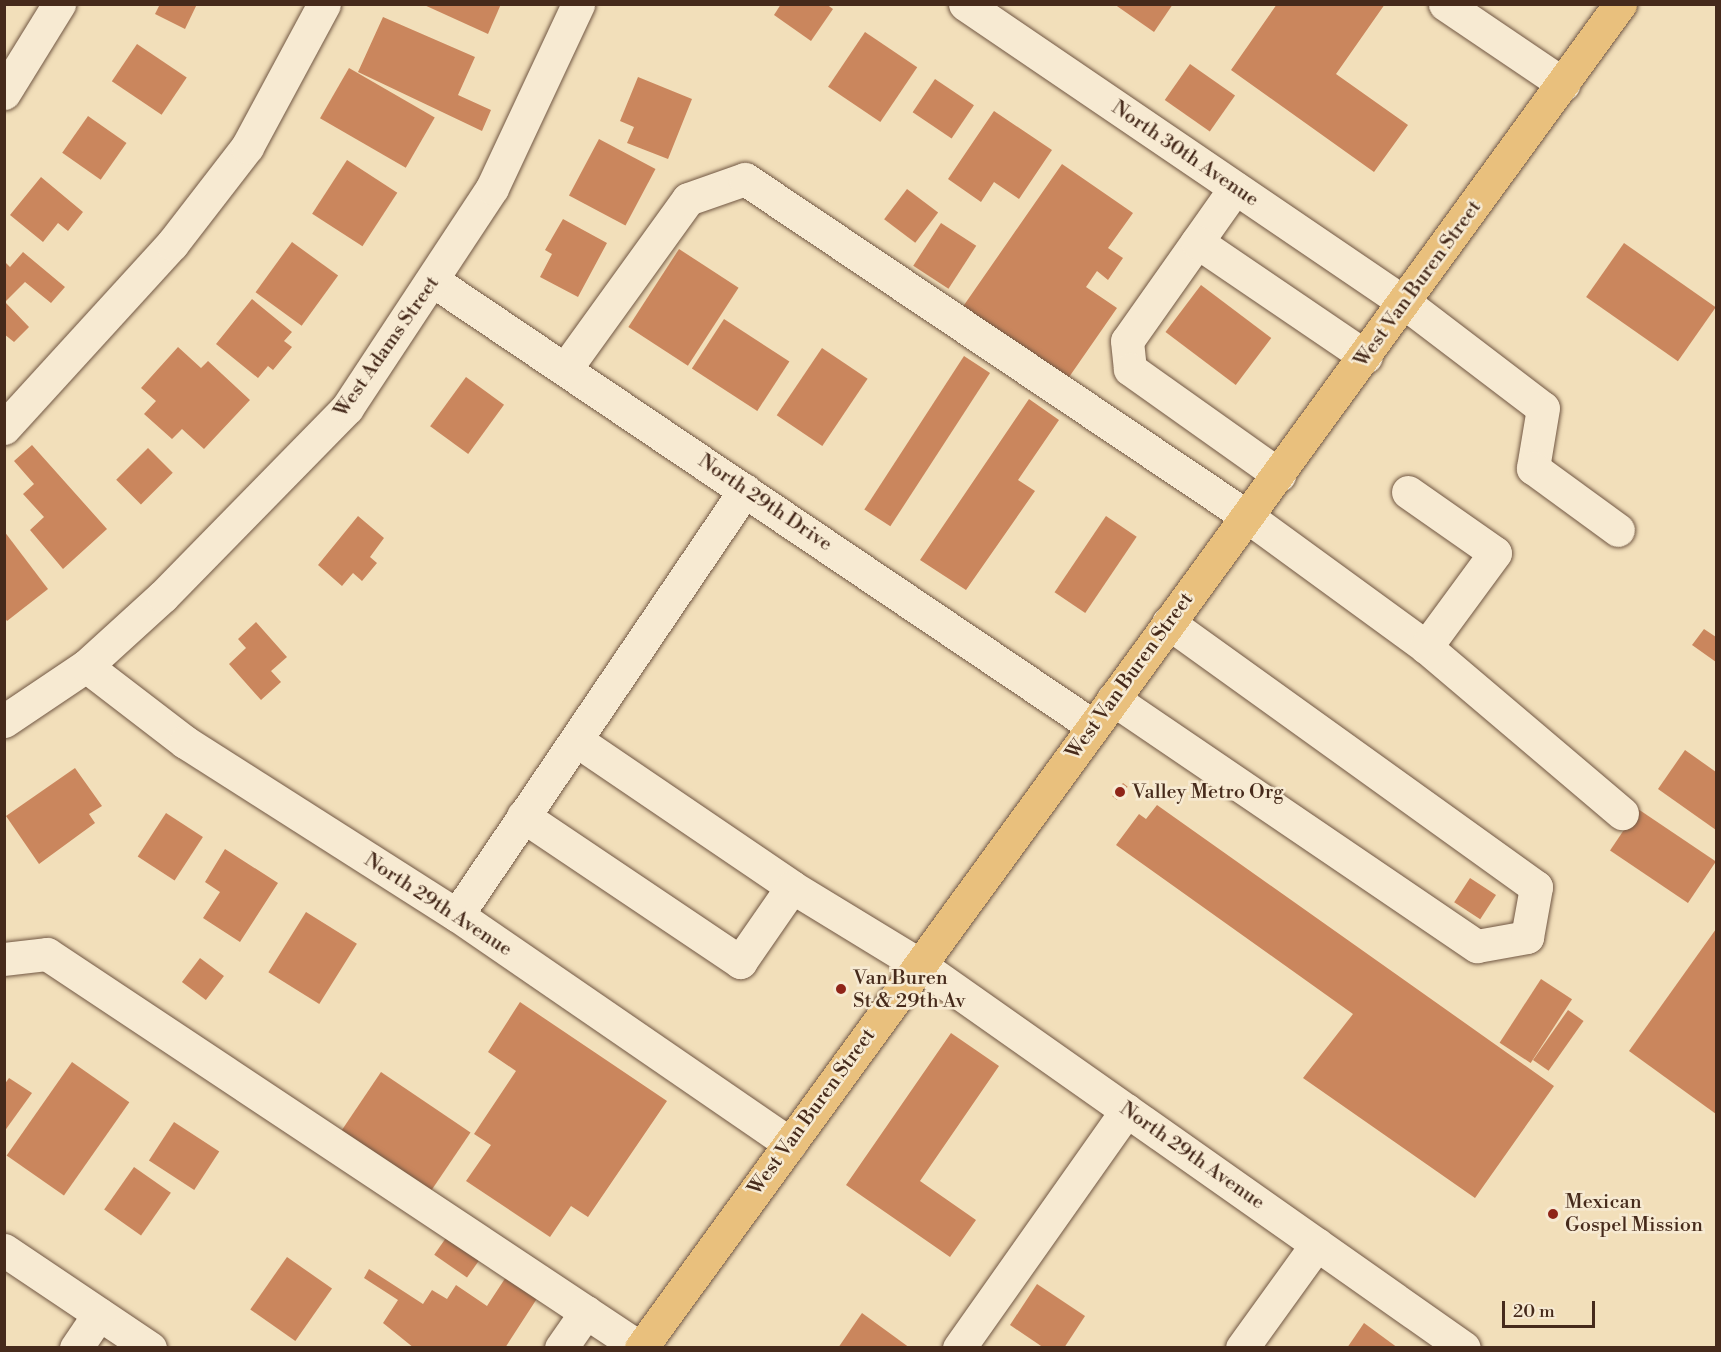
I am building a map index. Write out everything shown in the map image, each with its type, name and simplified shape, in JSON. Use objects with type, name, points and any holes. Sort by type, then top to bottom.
[{"type":"main road","name":"West Van Buren Street","points":[[640,1347],[1168,623],[1366,357],[1620,4]]},
{"type":"street","points":[[4,93],[59,4]]},
{"type":"street","points":[[4,428],[172,244],[247,147],[324,4]]},
{"type":"street","name":"West Adams Street","points":[[4,721],[86,666],[239,521],[347,408],[435,282],[492,188],[578,4]]},
{"type":"street","name":"North 30th Avenue","points":[[965,4],[1405,303],[1543,408],[1533,468],[1618,530]]},
{"type":"street","points":[[1445,4],[1563,84]]},
{"type":"street","points":[[566,368],[688,199],[745,179],[1248,517],[1426,647],[1622,813]]},
{"type":"street","points":[[1235,188],[1127,341],[1130,369],[1280,474]]},
{"type":"street","points":[[1197,242],[1366,357]]},
{"type":"street","name":"North 29th Drive","points":[[435,282],[566,368],[1093,726]]},
{"type":"street","points":[[457,915],[745,490]]},
{"type":"street","points":[[1408,492],[1495,553],[1426,647]]},
{"type":"street","points":[[1113,699],[1477,946],[1527,937],[1536,887],[1168,623]]},
{"type":"street","name":"North 29th Avenue","points":[[86,666],[185,742],[457,915],[790,1144]]},
{"type":"street","name":"North 29th Avenue","points":[[576,740],[792,887],[920,965],[1464,1347]]},
{"type":"street","points":[[523,816],[740,962],[792,887]]},
{"type":"street","points":[[4,959],[47,954],[640,1347]]},
{"type":"street","points":[[959,1347],[1127,1110]]},
{"type":"street","points":[[1242,1347],[1317,1244]]},
{"type":"street","points":[[4,1251],[150,1347]]},
{"type":"street","points":[[561,1347],[586,1312]]},
{"type":"street","points":[[76,1347],[99,1314]]},
{"type":"building","points":[[160,4],[197,4],[185,29],[155,14]]},
{"type":"building","points":[[422,4],[501,4],[488,34]]},
{"type":"building","points":[[781,4],[826,4],[833,9],[811,41],[774,15]]},
{"type":"building","points":[[1114,4],[1173,4],[1154,32]]},
{"type":"building","points":[[1277,4],[1385,4],[1336,74],[1408,125],[1374,172],[1231,70]]},
{"type":"building","points":[[383,17],[475,57],[458,95],[491,110],[482,131],[358,72]]},
{"type":"building","points":[[865,32],[917,67],[880,122],[828,87]]},
{"type":"building","points":[[137,44],[187,78],[162,115],[112,81]]},
{"type":"building","points":[[1190,64],[1235,96],[1210,132],[1165,100]]},
{"type":"building","points":[[349,68],[435,118],[406,168],[320,118]]},
{"type":"building","points":[[638,77],[692,99],[668,159],[627,143],[634,127],[620,121]]},
{"type":"building","points":[[935,79],[974,105],[952,138],[913,112]]},
{"type":"building","points":[[994,111],[1052,150],[1019,199],[994,182],[981,202],[948,179]]},
{"type":"building","points":[[88,116],[127,143],[101,180],[62,153]]},
{"type":"building","points":[[599,139],[656,169],[625,226],[569,196]]},
{"type":"building","points":[[347,160],[397,193],[362,246],[312,214]]},
{"type":"building","points":[[1062,164],[1133,213],[1108,248],[1123,258],[1108,280],[1097,271],[1086,287],[1117,308],[1067,380],[962,308]]},
{"type":"building","points":[[41,177],[83,212],[68,231],[58,223],[43,242],[10,215]]},
{"type":"building","points":[[907,189],[938,212],[915,243],[884,219]]},
{"type":"building","points":[[563,219],[607,243],[578,297],[540,277],[552,254],[545,250]]},
{"type":"building","points":[[941,223],[976,246],[948,289],[913,266]]},
{"type":"building","points":[[292,242],[338,276],[302,326],[256,292]]},
{"type":"building","points":[[1624,243],[1716,307],[1678,361],[1586,297]]},
{"type":"building","points":[[679,249],[739,288],[688,366],[628,327]]},
{"type":"building","points":[[23,252],[65,287],[51,303],[25,282],[5,302],[29,327],[14,342],[4,334],[4,261],[10,267]]},
{"type":"building","points":[[1201,285],[1271,338],[1236,385],[1165,332]]},
{"type":"building","points":[[252,299],[292,332],[284,341],[292,347],[273,370],[268,366],[258,378],[216,344]]},
{"type":"building","points":[[724,319],[789,361],[757,411],[692,368]]},
{"type":"building","points":[[178,347],[201,368],[208,361],[250,400],[204,449],[182,429],[172,439],[144,414],[156,401],[141,388]]},
{"type":"building","points":[[822,348],[868,379],[822,446],[777,415]]},
{"type":"building","points":[[964,356],[990,373],[890,526],[864,509]]},
{"type":"building","points":[[466,377],[504,405],[468,454],[430,426]]},
{"type":"building","points":[[1029,399],[1059,420],[1018,480],[1035,491],[966,590],[920,560]]},
{"type":"building","points":[[32,445],[107,529],[63,569],[30,530],[44,517],[23,494],[34,484],[14,461]]},
{"type":"building","points":[[148,448],[173,473],[141,505],[116,480]]},
{"type":"building","points":[[358,516],[384,538],[370,557],[377,563],[362,581],[353,573],[342,586],[318,565]]},
{"type":"building","points":[[1106,516],[1137,537],[1085,613],[1055,592]]},
{"type":"building","points":[[4,531],[48,589],[7,621],[4,617]]},
{"type":"building","points":[[256,622],[287,657],[271,671],[281,682],[261,700],[229,664],[246,648],[238,639]]},
{"type":"building","points":[[1704,629],[1716,637],[1716,662],[1692,645]]},
{"type":"building","points":[[1685,750],[1716,772],[1716,830],[1658,789]]},
{"type":"building","points":[[75,768],[102,806],[89,814],[95,823],[39,864],[6,816]]},
{"type":"building","name":"Valley Metro Org","points":[[1123,783],[1128,787],[1117,800],[1112,796]]},
{"type":"building","points":[[1157,805],[1554,1086],[1475,1198],[1303,1078],[1353,1014],[1116,845],[1139,814],[1146,819]]},
{"type":"building","points":[[1638,809],[1716,862],[1688,903],[1610,850]]},
{"type":"building","points":[[166,813],[203,837],[175,881],[138,857]]},
{"type":"building","points":[[225,849],[278,883],[240,942],[203,918],[220,892],[205,882]]},
{"type":"building","points":[[1470,878],[1496,895],[1480,919],[1454,902]]},
{"type":"building","points":[[306,912],[357,944],[319,1004],[268,972]]},
{"type":"building","points":[[1716,929],[1716,1114],[1629,1051]]},
{"type":"building","points":[[200,958],[224,976],[206,1000],[182,982]]},
{"type":"building","points":[[1541,979],[1572,999],[1531,1063],[1500,1043]]},
{"type":"building","points":[[520,1002],[667,1101],[588,1217],[571,1206],[550,1237],[466,1181],[491,1145],[474,1134],[516,1071],[488,1052]]},
{"type":"building","points":[[1568,1010],[1584,1021],[1549,1071],[1533,1060]]},
{"type":"building","points":[[951,1033],[999,1066],[920,1181],[976,1220],[950,1257],[846,1185]]},
{"type":"building","points":[[72,1062],[129,1102],[64,1196],[7,1155]]},
{"type":"building","points":[[381,1072],[471,1132],[430,1192],[341,1132]]},
{"type":"building","points":[[9,1078],[32,1093],[4,1132],[4,1085]]},
{"type":"building","points":[[174,1122],[219,1151],[194,1190],[149,1161]]},
{"type":"building","points":[[134,1167],[171,1193],[141,1235],[104,1210]]},
{"type":"building","points":[[448,1235],[481,1258],[467,1278],[434,1255]]},
{"type":"building","points":[[287,1257],[332,1289],[295,1341],[250,1309]]},
{"type":"building","points":[[369,1269],[423,1304],[432,1290],[447,1299],[456,1285],[487,1306],[506,1277],[538,1297],[505,1348],[414,1348],[383,1323],[398,1300],[364,1278]]},
{"type":"building","points":[[1037,1284],[1085,1316],[1064,1348],[1044,1348],[1010,1325]]},
{"type":"building","points":[[862,1313],[910,1348],[838,1348]]},
{"type":"building","points":[[1364,1323],[1398,1348],[1347,1348]]},
{"type":"place","name":"Valley Metro Org","points":[[1120,792]]},
{"type":"place","name":"Van Buren St & 29th Av","points":[[841,989]]},
{"type":"place","name":"Mexican Gospel Mission","points":[[1553,1214]]}]
